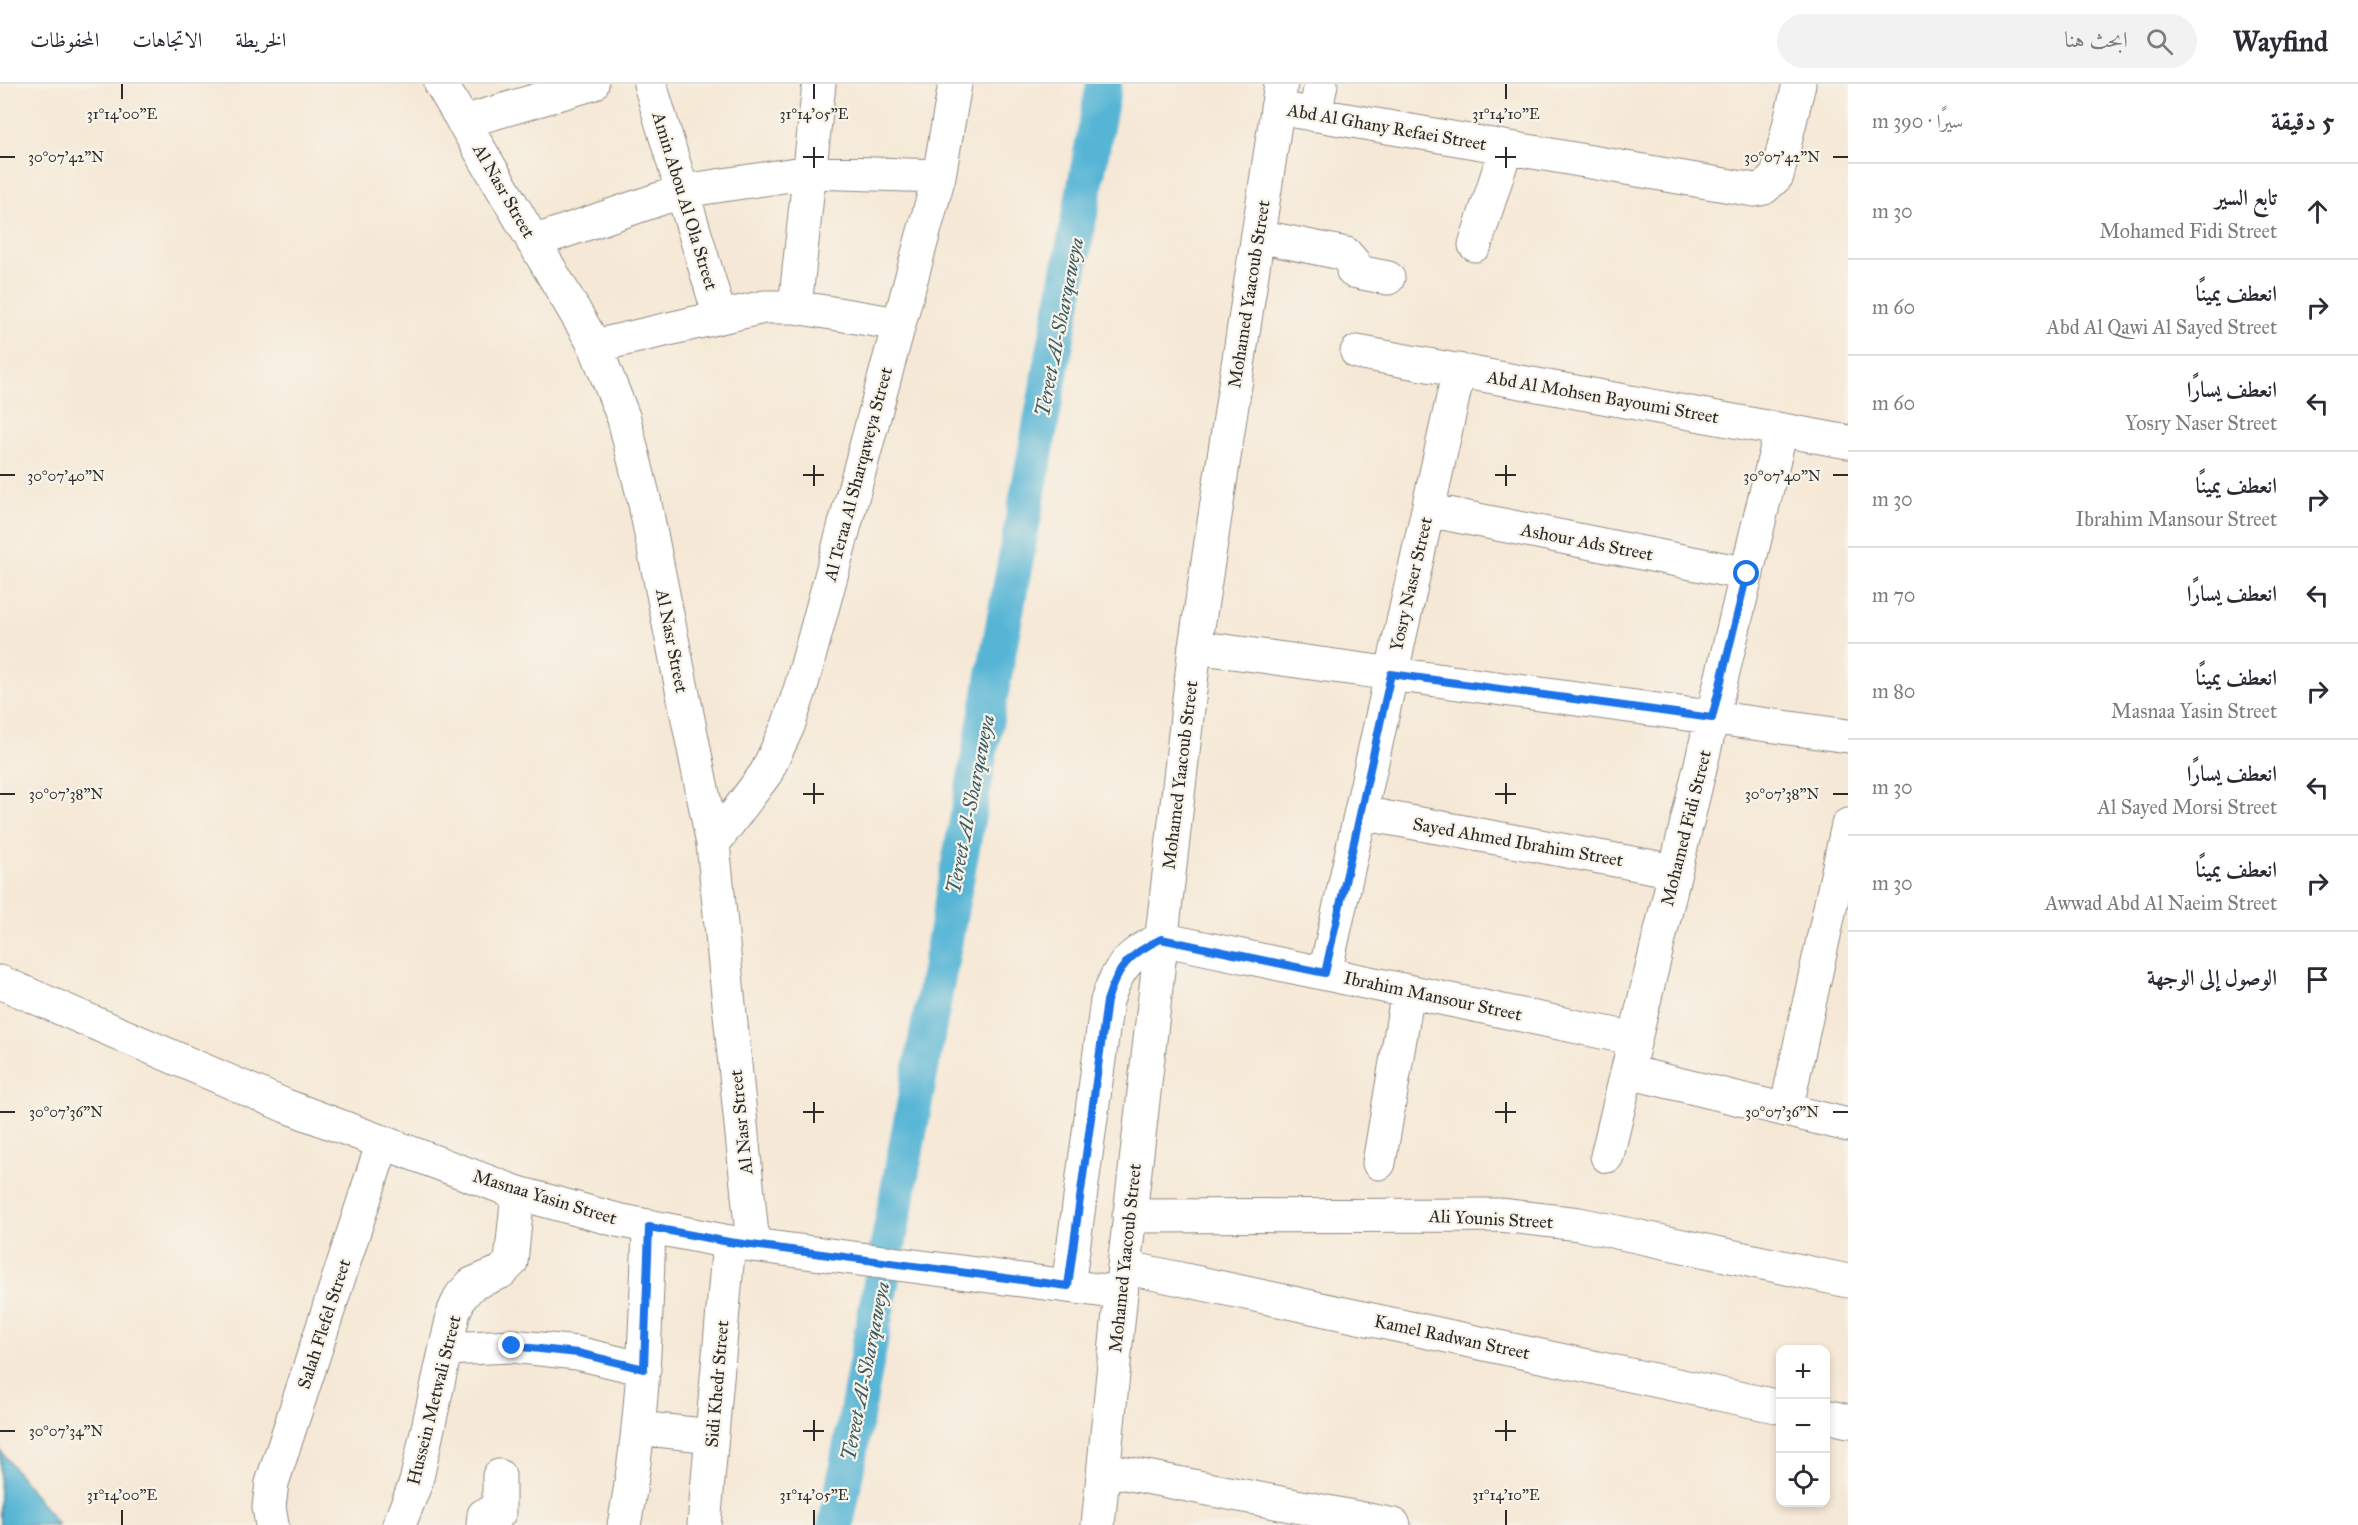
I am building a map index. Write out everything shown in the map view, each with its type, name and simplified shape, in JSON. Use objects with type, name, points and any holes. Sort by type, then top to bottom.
[{"type":"street","name":"Al Nasr Street","points":[[441,84],[595,346],[624,419],[644,499],[713,844],[741,1244]]},
{"type":"street","points":[[463,122],[592,84]]},
{"type":"street","name":"Amin Abou Al Ola Street","points":[[650,84],[720,317]]},
{"type":"street","points":[[795,307],[819,84]]},
{"type":"street","name":"Al Teraa Al Sharqaweya Street","points":[[713,844],[766,773],[788,726],[801,687],[939,176],[955,84]]},
{"type":"street","name":"Abd Al Ghany Refaei Street","points":[[1279,96],[1318,99],[1506,148],[1754,190],[1771,183],[1776,176],[1798,84]]},
{"type":"street","name":"Mohamed Yaacoub Street","points":[[1098,1525],[1129,1216],[1195,647],[1279,96]]},
{"type":"street","points":[[1475,245],[1506,148]]},
{"type":"street","points":[[533,242],[683,191],[810,172],[939,176]]},
{"type":"street","points":[[1258,236],[1346,254],[1353,262],[1352,268],[1356,273],[1388,278]]},
{"type":"street","points":[[595,346],[764,308],[795,307],[899,324]]},
{"type":"street","name":"Abd Al Mohsen Bayoumi Street","points":[[1357,352],[1848,442]]},
{"type":"street","name":"Yosry Naser Street","points":[[1325,973],[1459,370]]},
{"type":"street","name":"Mohamed Fidi Street","points":[[1607,1156],[1781,429]]},
{"type":"street","name":"Ashour Ads Street","points":[[1428,510],[1747,574]]},
{"type":"street","points":[[1195,647],[1848,736]]},
{"type":"street","name":"Sayed Ahmed Ibrahim Street","points":[[1360,813],[1675,871]]},
{"type":"street","points":[[1786,1110],[1848,825]]},
{"type":"street","points":[[1068,1286],[1107,1001],[1113,981],[1125,963],[1141,948],[1161,939]]},
{"type":"street","name":"Ibrahim Mansour Street","points":[[1161,939],[1635,1039]]},
{"type":"street","name":"Masnaa Yasin Street","points":[[0,982],[286,1106],[518,1193],[649,1227],[741,1244],[1068,1286],[1123,1280]]},
{"type":"street","points":[[1379,1163],[1408,991]]},
{"type":"street","points":[[1628,1072],[1848,1125]]},
{"type":"street","name":"Salah Flefel Street","points":[[270,1516],[272,1483],[383,1142]]},
{"type":"street","name":"Hussein Metwali Street","points":[[399,1525],[416,1482],[454,1311],[461,1296],[472,1284],[501,1272],[511,1262],[518,1193]]},
{"type":"street","name":"Ali Younis Street","points":[[1129,1216],[1500,1215],[1579,1224],[1848,1281]]},
{"type":"street","points":[[624,1525],[644,1369],[649,1227]]},
{"type":"street","name":"Sidi Khedr Street","points":[[704,1525],[712,1436],[741,1244]]},
{"type":"street","name":"Kamel Radwan Street","points":[[1123,1280],[1776,1406]]},
{"type":"street","points":[[446,1349],[512,1346],[578,1353],[644,1369]]},
{"type":"street","points":[[1830,1417],[1848,1421]]},
{"type":"street","points":[[638,1428],[712,1436]]},
{"type":"street","points":[[1104,1469],[1394,1525]]},
{"type":"street","points":[[483,1525],[484,1515],[499,1513],[499,1476]]},
{"type":"water","points":[[0,1450],[58,1525],[0,1525]]},
{"type":"waterway","name":"Tereet Al-Sharqaweya","points":[[836,1525],[1104,84]]},
{"type":"route","points":[[512,1346],[578,1353],[644,1369],[649,1227],[729,1242],[1068,1286],[1107,1001],[1113,981],[1125,963],[1141,948],[1161,939],[1325,973],[1391,674],[1712,718],[1747,574]]}]
